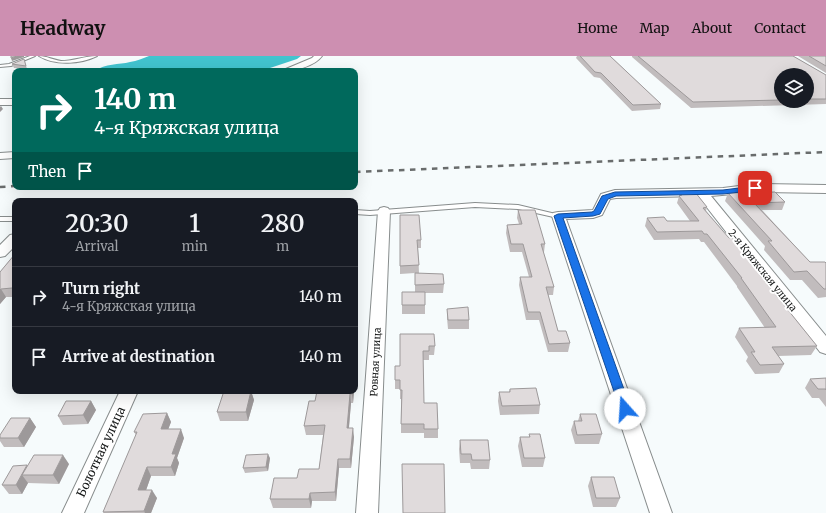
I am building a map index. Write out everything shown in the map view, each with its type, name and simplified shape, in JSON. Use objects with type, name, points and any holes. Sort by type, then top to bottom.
[{"type":"street","points":[[293,68],[315,60],[318,56]]},
{"type":"street","points":[[0,102],[12,102]]},
{"type":"street","points":[[0,156],[12,155]]},
{"type":"street","points":[[661,513],[558,216],[593,214],[598,212],[605,197],[615,194],[723,192],[755,188],[826,190]]},
{"type":"street","name":"2-я Кряжская улица","points":[[701,192],[826,348]]},
{"type":"street","name":"Ровная улица","points":[[367,513],[384,211]]},
{"type":"street","points":[[0,253],[12,241]]},
{"type":"street","name":"Болотная улица","points":[[73,513],[128,394]]},
{"type":"lane","points":[[1,66],[33,56]]},
{"type":"lane","points":[[41,56],[64,62],[95,56]]},
{"type":"lane","points":[[358,212],[370,213],[475,205],[518,207],[558,216]]},
{"type":"lane","points":[[0,219],[12,219]]},
{"type":"water","points":[[149,56],[301,56],[297,59],[270,68],[99,68],[133,62]]},
{"type":"building","points":[[580,56],[610,56],[661,104],[633,105],[601,73],[595,72]]},
{"type":"building","points":[[638,56],[793,56],[814,68],[774,68],[774,100],[693,102]]},
{"type":"building","points":[[809,56],[826,56],[826,66]]},
{"type":"building","points":[[24,59],[26,66],[12,64]]},
{"type":"building","points":[[814,68],[826,75],[826,99],[814,99]]},
{"type":"building","points":[[695,192],[707,207],[703,208],[729,238],[736,238],[765,274],[759,274],[817,346],[772,347],[784,364],[760,365],[751,352],[755,352],[739,328],[776,327],[742,278],[707,234],[704,234],[702,231],[657,232],[647,218],[664,217],[667,221],[699,221],[679,196],[682,195],[680,193]]},
{"type":"building","points":[[775,192],[785,202],[754,203],[810,262],[826,263],[826,289],[824,289],[807,271],[794,272],[768,241],[772,241],[728,193]]},
{"type":"building","points":[[518,210],[535,210],[545,244],[541,244],[554,287],[546,287],[558,331],[566,331],[570,343],[549,344],[540,312],[528,312],[520,277],[532,277],[523,244],[511,244],[507,225],[522,224]]},
{"type":"building","points":[[400,215],[419,215],[421,240],[417,240],[419,265],[400,266]]},
{"type":"building","points":[[12,258],[12,288],[0,290],[0,272]]},
{"type":"building","points":[[415,273],[443,274],[444,284],[415,285]]},
{"type":"building","points":[[402,292],[425,292],[425,305],[402,305]]},
{"type":"building","points":[[468,307],[469,320],[448,320],[447,309]]},
{"type":"building","points":[[400,334],[434,334],[435,346],[429,346],[429,351],[423,351],[424,403],[437,403],[438,429],[424,429],[424,424],[401,424],[402,390],[400,390],[400,380],[395,380],[395,366],[400,366]]},
{"type":"building","points":[[826,378],[826,389],[818,389],[810,379]]},
{"type":"building","points":[[536,388],[540,405],[502,406],[499,392],[510,392],[510,389]]},
{"type":"building","points":[[223,394],[250,394],[246,412],[217,412]]},
{"type":"building","points":[[316,394],[350,394],[347,428],[353,428],[350,459],[338,459],[335,492],[310,493],[309,499],[270,499],[274,478],[297,478],[299,469],[319,469],[325,425],[304,426],[309,401],[315,401]]},
{"type":"building","points":[[66,401],[91,401],[83,415],[58,416]]},
{"type":"building","points":[[167,413],[161,429],[181,429],[172,454],[176,454],[171,467],[147,467],[138,490],[152,490],[144,511],[103,512],[137,432],[134,432],[143,414]]},
{"type":"building","points":[[580,414],[596,414],[602,434],[577,435],[574,421],[582,421]]},
{"type":"building","points":[[11,418],[30,418],[18,438],[0,438],[0,435]]},
{"type":"building","points":[[529,434],[540,434],[545,458],[524,458],[520,437],[530,437]]},
{"type":"building","points":[[460,440],[488,440],[490,460],[472,460],[471,454],[461,454]]},
{"type":"building","points":[[268,454],[266,467],[243,468],[246,455]]},
{"type":"building","points":[[34,455],[63,455],[53,475],[22,475]]},
{"type":"building","points":[[402,464],[444,464],[445,513],[403,513]]},
{"type":"building","points":[[27,465],[16,485],[2,485],[13,466]]},
{"type":"building","points":[[591,477],[614,477],[620,498],[596,498]]},
{"type":"railway","points":[[358,172],[826,152]]},
{"type":"railway","points":[[0,187],[12,186]]},
{"type":"route","points":[[625,409],[558,216],[593,214],[598,212],[605,197],[615,194],[658,192],[723,192],[755,188]]}]
